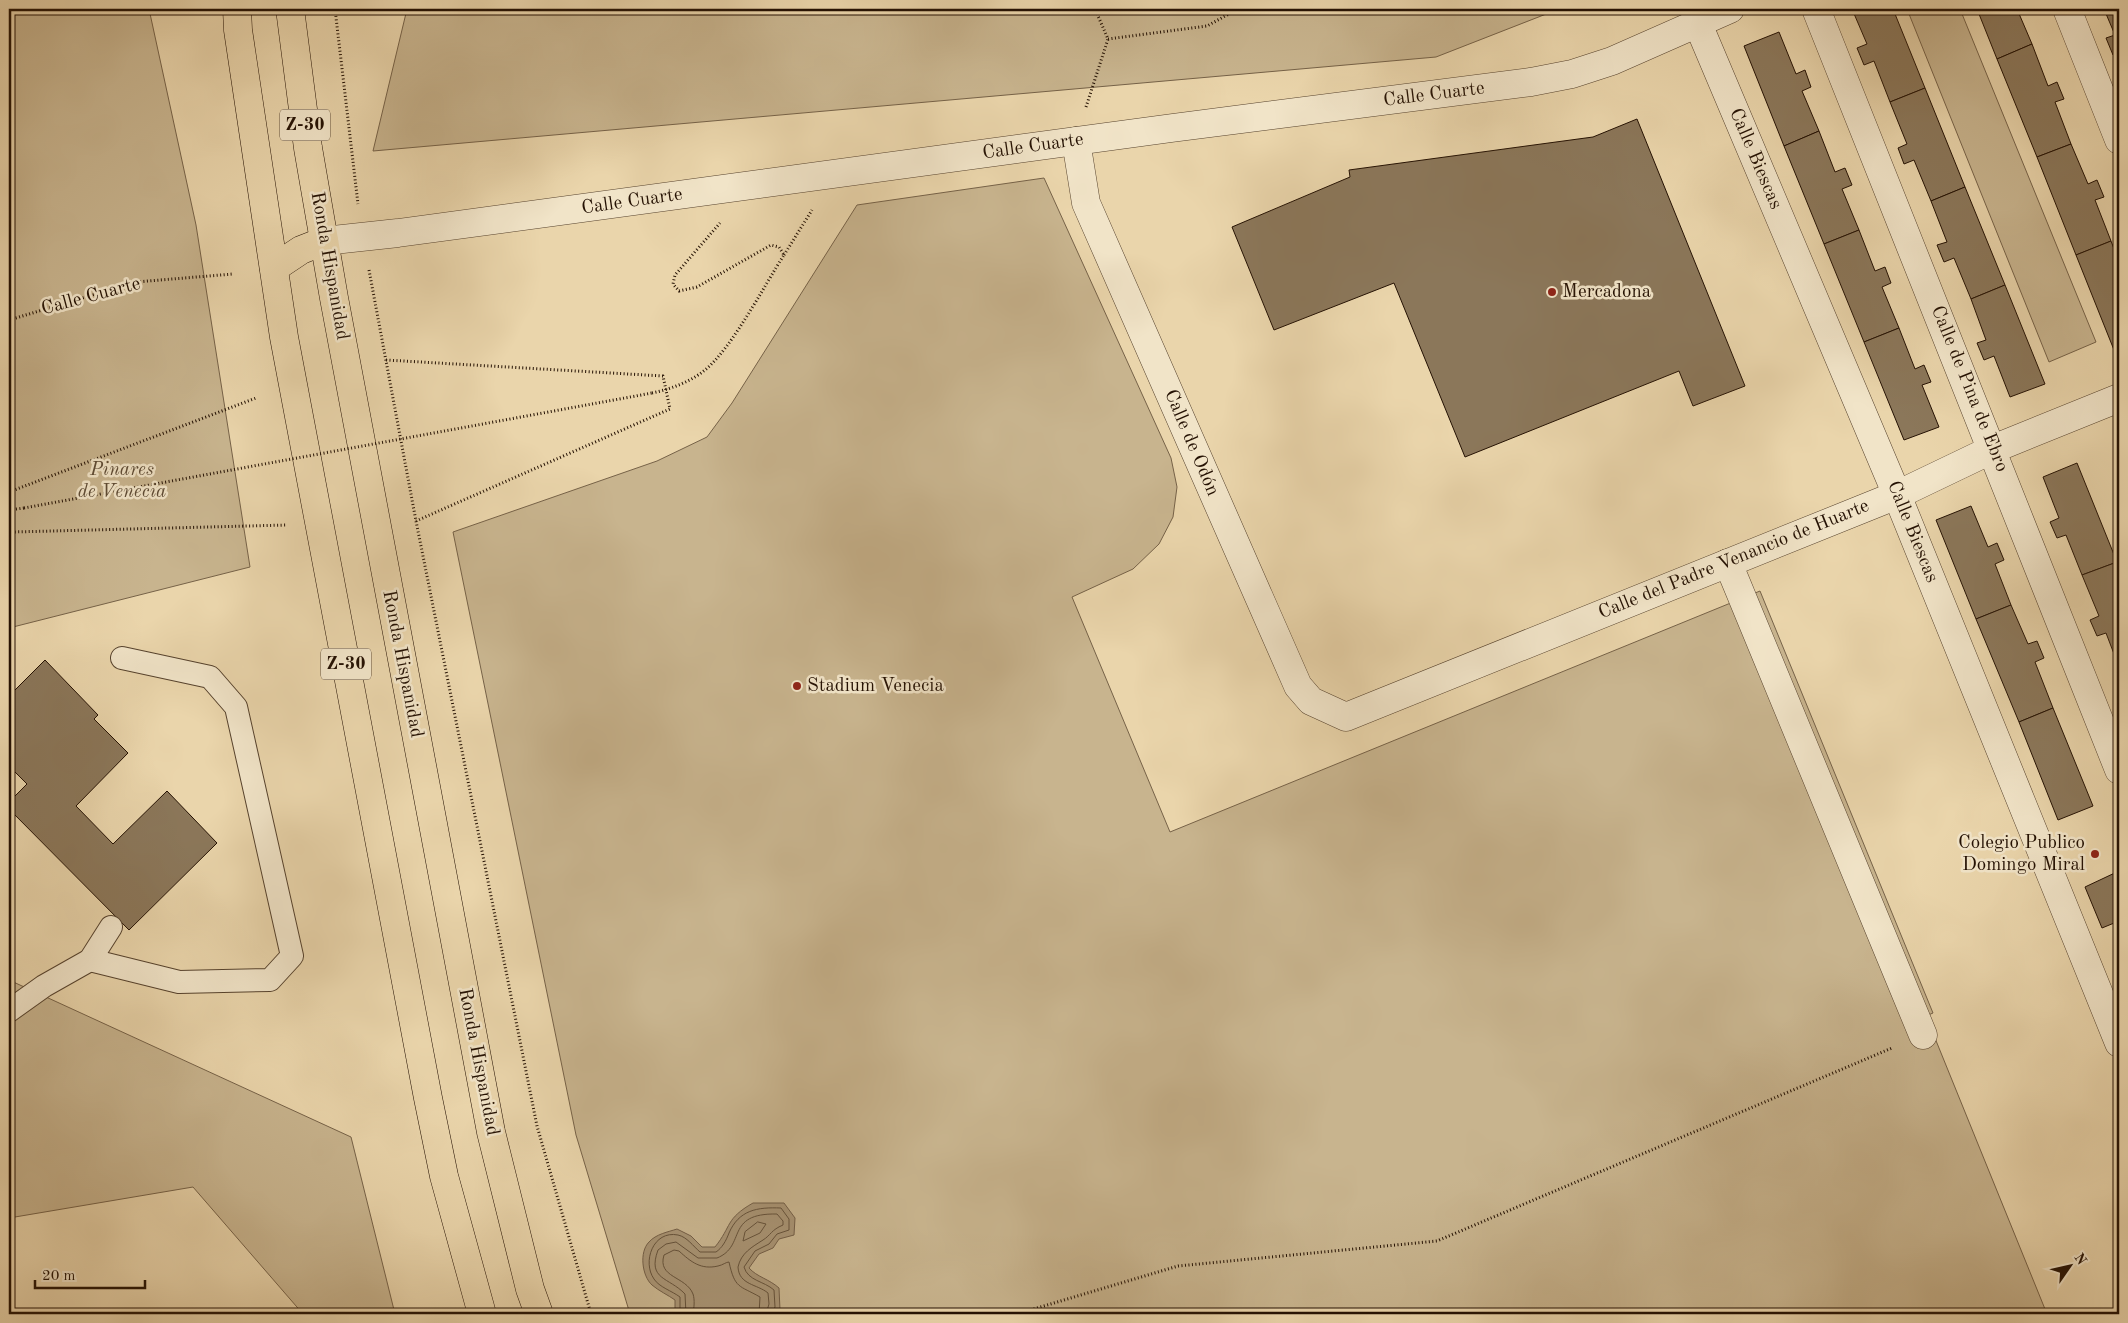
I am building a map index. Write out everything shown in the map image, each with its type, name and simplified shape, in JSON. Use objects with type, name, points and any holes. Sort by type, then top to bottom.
[{"type":"highway","name":"Z-30","points":[[236,9],[274,268],[320,524],[444,1176],[482,1314]]},
{"type":"highway","name":"Ronda Hispanidad","points":[[290,9],[308,148],[324,241],[491,1132],[530,1289],[539,1314]]},
{"type":"highway","points":[[274,268],[302,250],[324,241]]},
{"type":"street","name":"Calle Cuarte","points":[[324,241],[398,234],[754,184],[1531,82],[1572,74],[1612,61],[1730,9]]},
{"type":"street","name":"Calle de Pina de Ebro","points":[[1816,9],[2119,770]]},
{"type":"street","points":[[2067,9],[2119,140]]},
{"type":"street","name":"Calle Biescas","points":[[1698,24],[1897,495],[2119,1043]]},
{"type":"street","name":"Calle de Odón","points":[[1076,141],[1086,203],[1298,686],[1311,701],[1346,717]]},
{"type":"street","name":"Calle del Padre Venancio de Huarte","points":[[1346,717],[1897,495],[1993,450],[2119,398]]},
{"type":"street","points":[[1728,563],[1922,1035]]},
{"type":"lane","points":[[90,960],[179,982],[270,980],[292,956],[236,707],[210,677],[122,658]]},
{"type":"lane","points":[[9,1011],[44,986],[90,960],[111,926]]},
{"type":"path","name":"Ronda Hispanidad","points":[[335,9],[355,188]]},
{"type":"path","points":[[1076,141],[1108,39],[1095,9]]},
{"type":"path","points":[[1108,39],[1207,26],[1238,9]]},
{"type":"path","points":[[320,524],[13,532],[9,509],[24,508],[652,393],[678,386],[705,370],[727,345],[836,174]]},
{"type":"path","points":[[754,184],[675,275],[673,284],[678,291],[697,287],[771,245],[779,247],[784,255]]},
{"type":"path","name":"Calle Cuarte","points":[[9,320],[136,282],[233,274]]},
{"type":"path","name":"Ronda Hispanidad","points":[[372,287],[416,521],[537,1126],[591,1314]]},
{"type":"path","points":[[386,360],[663,376],[670,409],[416,521]]},
{"type":"path","points":[[9,492],[256,398]]},
{"type":"path","points":[[1017,1314],[1178,1266],[1437,1241],[1922,1035]]},
{"type":"green space","name":"Pinares de Venecia","points":[[9,9],[149,9],[196,225],[250,567],[9,628]]},
{"type":"green space","points":[[407,9],[1559,9],[1436,57],[373,151]]},
{"type":"green space","points":[[1907,9],[1960,9],[2096,342],[2049,362]]},
{"type":"green space","name":"Stadium Venecia","points":[[1044,178],[1171,458],[1177,487],[1173,517],[1159,544],[1133,569],[1072,597],[1170,832],[1760,591],[1933,1013],[1926,1016],[2047,1314],[630,1314],[576,1135],[453,532],[657,461],[707,437],[732,403],[857,205]]},
{"type":"green space","points":[[9,980],[351,1137],[395,1314],[303,1314],[193,1187],[9,1218]]},
{"type":"water","points":[[753,1203],[784,1203],[795,1218],[794,1235],[779,1239],[773,1248],[759,1254],[749,1268],[779,1288],[780,1310],[775,1314],[675,1314],[675,1300],[652,1285],[646,1276],[643,1258],[646,1246],[655,1237],[677,1229],[691,1236],[702,1247],[715,1247],[733,1218]]},
{"type":"building","points":[[1852,9],[1893,9],[1925,88],[1890,102],[1874,61],[1864,65],[1857,48],[1867,44]]},
{"type":"building","points":[[1977,9],[2017,9],[2032,44],[1997,59]]},
{"type":"building","points":[[2104,9],[2119,9],[2119,54],[2113,55],[2106,38],[2115,35]]},
{"type":"building","points":[[1779,32],[1796,74],[1805,70],[1811,87],[1802,91],[1819,131],[1784,146],[1744,46]]},
{"type":"building","points":[[2032,44],[2048,86],[2057,82],[2064,99],[2055,102],[2071,144],[2037,157],[1997,59]]},
{"type":"building","points":[[1925,88],[1965,187],[1931,201],[1914,160],[1904,164],[1898,148],[1907,144],[1890,102]]},
{"type":"building","name":"Mercadona","points":[[1637,119],[1745,386],[1693,406],[1679,371],[1465,457],[1394,283],[1274,330],[1232,227],[1350,177],[1349,170],[1593,137]]},
{"type":"building","points":[[1819,131],[1835,172],[1845,168],[1852,185],[1842,189],[1859,230],[1824,244],[1784,146]]},
{"type":"building","points":[[2071,144],[2088,184],[2097,180],[2104,197],[2095,200],[2111,241],[2076,255],[2037,157]]},
{"type":"building","points":[[1965,187],[2005,285],[1971,299],[1954,258],[1944,262],[1937,245],[1947,242],[1931,201]]},
{"type":"building","points":[[1859,230],[1875,271],[1885,267],[1891,283],[1882,287],[1899,328],[1864,342],[1824,244]]},
{"type":"building","points":[[2111,241],[2119,262],[2119,354],[2116,355],[2076,255]]},
{"type":"building","points":[[2005,285],[2045,384],[2010,397],[1994,356],[1984,360],[1977,343],[1986,340],[1971,299]]},
{"type":"building","points":[[1899,328],[1915,369],[1924,365],[1931,382],[1922,385],[1939,427],[1904,440],[1864,342]]},
{"type":"building","points":[[2077,463],[2117,562],[2082,575],[2066,535],[2057,538],[2050,522],[2059,518],[2043,477]]},
{"type":"building","points":[[1971,506],[1988,547],[1997,543],[2004,560],[1995,564],[2011,605],[1976,619],[1936,520]]},
{"type":"building","points":[[2117,562],[2119,566],[2119,667],[2106,633],[2097,636],[2090,620],[2099,616],[2082,575]]},
{"type":"building","points":[[2011,605],[2028,644],[2037,641],[2044,658],[2035,662],[2053,708],[2019,722],[1976,619]]},
{"type":"building","points":[[45,660],[98,715],[94,719],[128,753],[76,806],[113,844],[167,791],[217,843],[129,930],[9,809],[9,802],[27,784],[9,766],[9,696]]},
{"type":"building","points":[[2053,708],[2093,806],[2058,820],[2019,722]]},
{"type":"building","points":[[2119,871],[2119,921],[2102,928],[2085,887]]},
{"type":"place","name":"Mercadona","points":[[1552,292]]},
{"type":"place","name":"Stadium Venecia","points":[[797,686]]},
{"type":"place","name":"Colegio Publico Domingo Miral","points":[[2095,854]]}]
